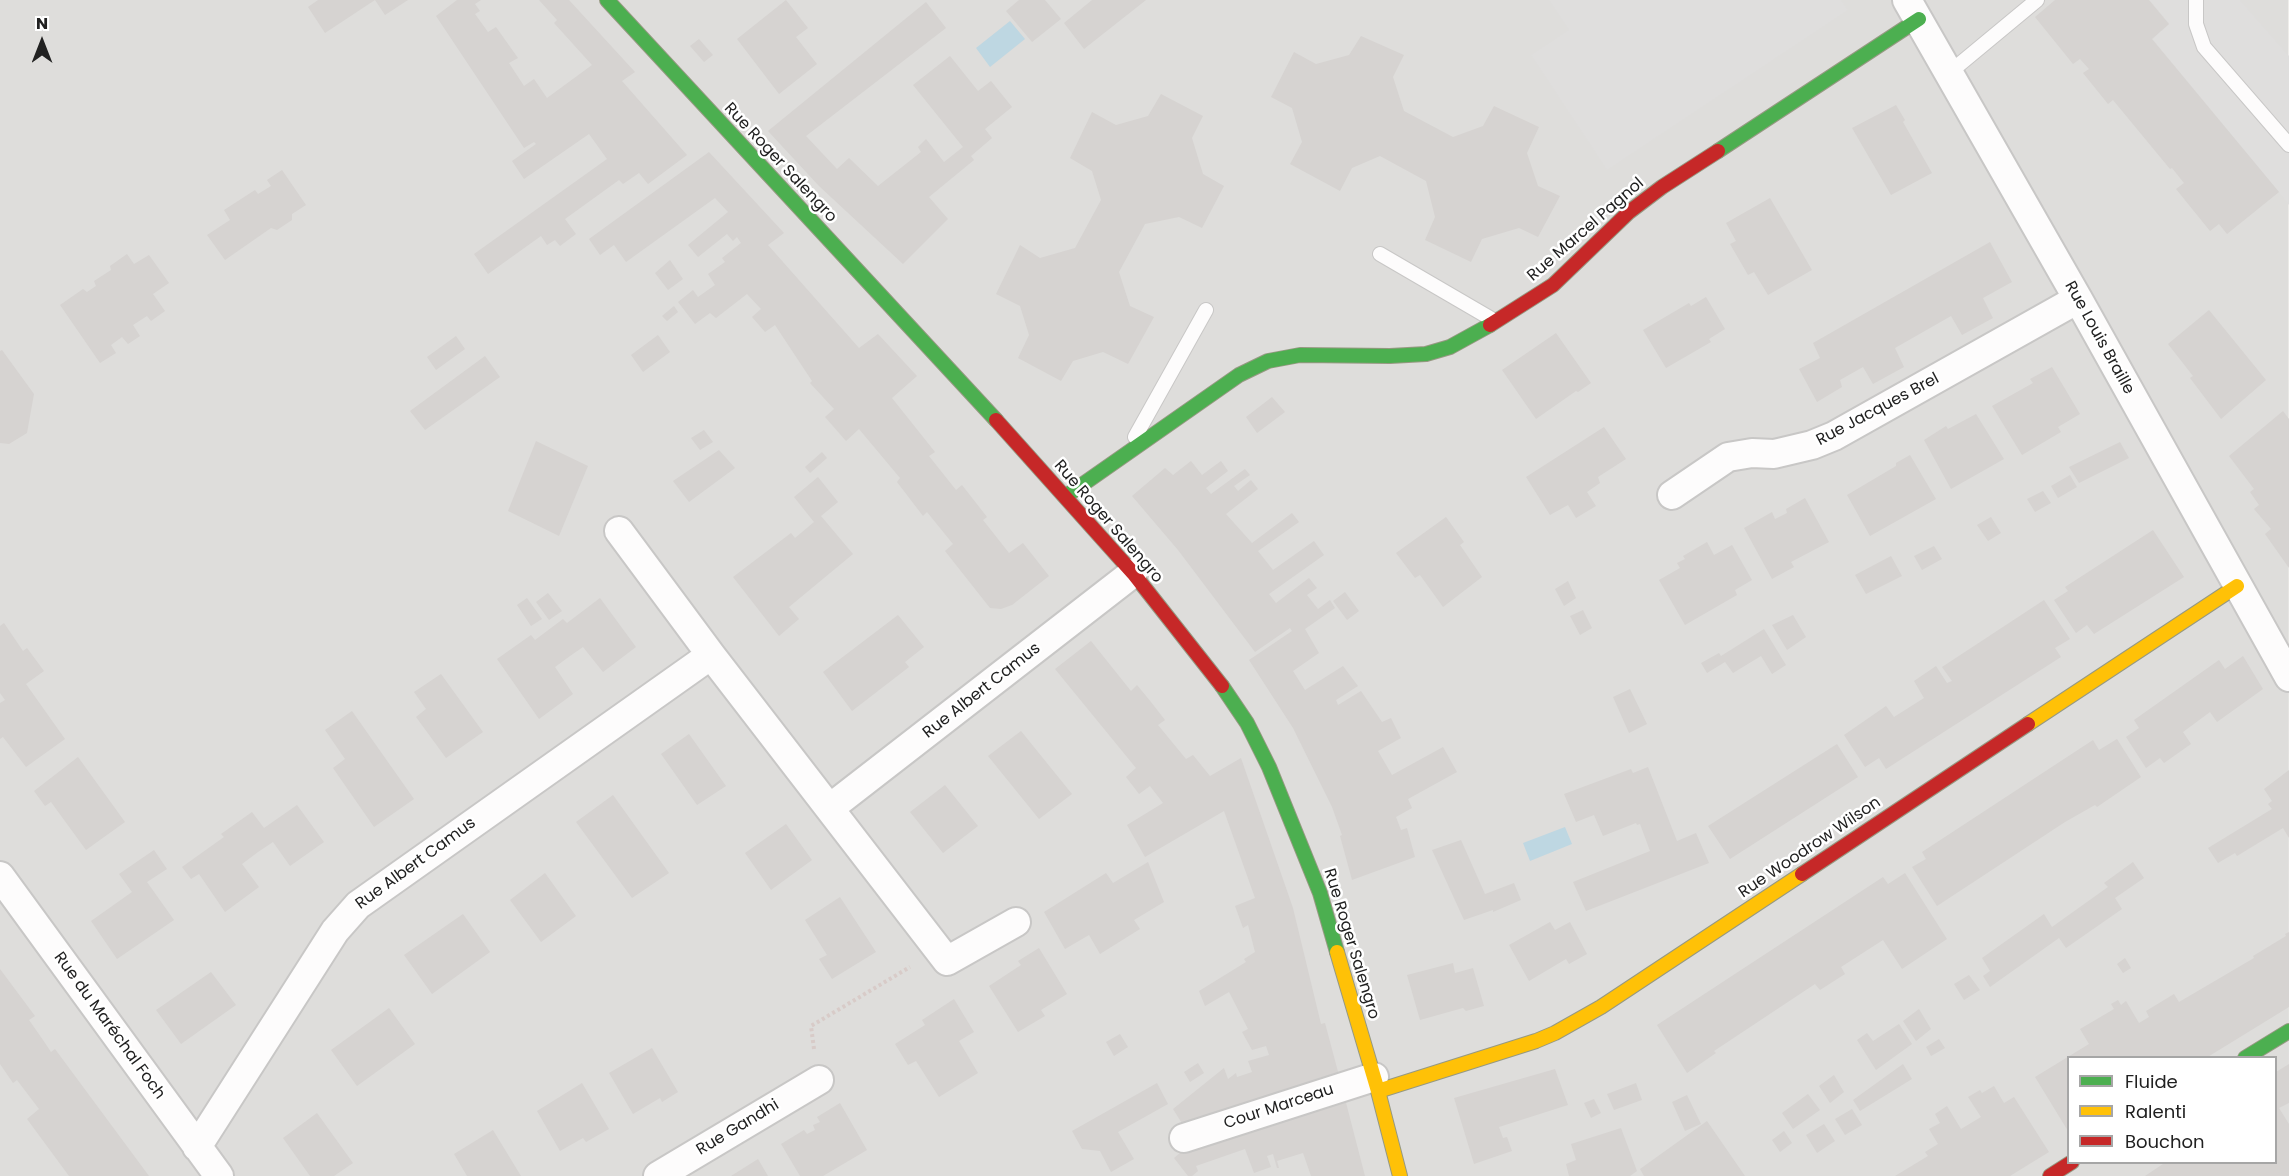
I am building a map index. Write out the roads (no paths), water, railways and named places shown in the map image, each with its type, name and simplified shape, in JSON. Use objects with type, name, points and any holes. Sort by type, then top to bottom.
[{"type":"street","name":"Rue Roger Salengro","points":[[607,0],[1066,496],[1133,573],[1217,679],[1247,723],[1295,826],[1320,893],[1376,1084],[1400,1176]]},
{"type":"street","name":"Rue Marcel Pagnol","points":[[1066,496],[1239,375],[1268,361],[1300,355],[1426,354],[1450,347],[1496,322],[1553,285],[1629,213],[1662,187],[1913,10]]},
{"type":"street","name":"Rue Louis Braille","points":[[1913,10],[2078,299],[2289,677]]},
{"type":"street","name":"Rue Jacques Brel","points":[[1672,495],[1728,457],[1752,453],[1774,454],[1812,445],[1850,428],[2078,299]]},
{"type":"street","points":[[619,531],[711,655],[946,961],[1016,922]]},
{"type":"street","name":"Rue Albert Camus","points":[[830,808],[1133,573]]},
{"type":"street","name":"Rue Woodrow Wilson","points":[[1376,1084],[1536,1041],[1601,1007],[2237,586]]},
{"type":"street","name":"Rue Albert Camus","points":[[197,1147],[335,931],[352,911],[371,894],[711,655]]},
{"type":"street","name":"Rue du Maréchal Foch","points":[[0,876],[219,1176]]},
{"type":"street","points":[[2248,1056],[2289,1030]]},
{"type":"street","name":"Rue Gandhi","points":[[658,1176],[819,1080]]},
{"type":"street","name":"Cour Marceau","points":[[1184,1138],[1376,1084]]},
{"type":"street","points":[[2050,1176],[2069,1164]]},
{"type":"lane","points":[[1949,74],[2037,0]]},
{"type":"lane","points":[[2196,0],[2196,24],[2204,47],[2289,145]]},
{"type":"lane","points":[[1380,254],[1496,322]]},
{"type":"lane","points":[[1125,454],[1206,310]]},
{"type":"water","points":[[1010,21],[1025,39],[990,67],[976,48]]},
{"type":"water","points":[[1565,827],[1572,844],[1530,861],[1523,843]]}]
